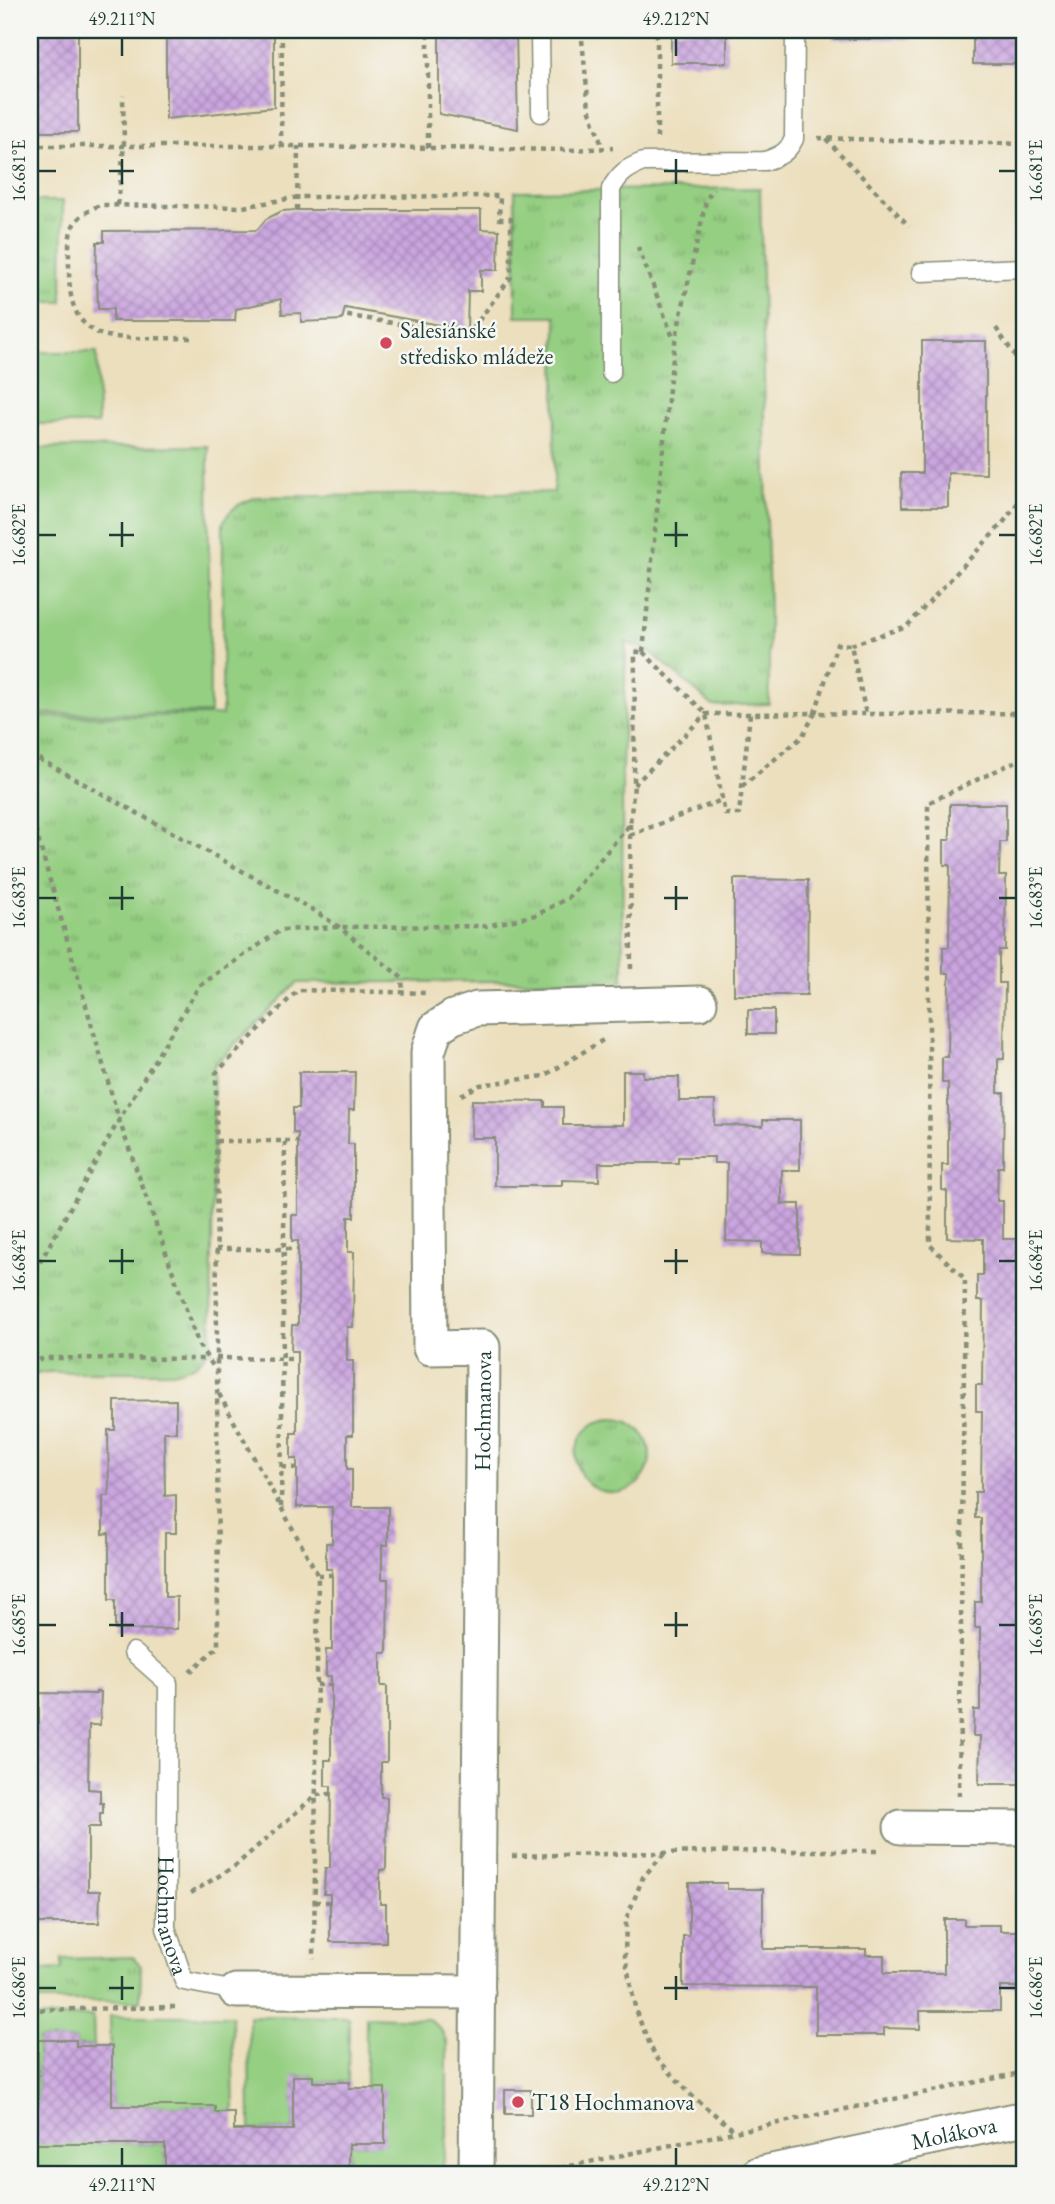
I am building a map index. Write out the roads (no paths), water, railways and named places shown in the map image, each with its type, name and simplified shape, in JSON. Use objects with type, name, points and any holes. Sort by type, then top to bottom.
[{"type":"street","name":"Hochmanova","points":[[476,2174],[483,1347],[430,1348],[428,1052],[436,1028],[453,1017],[477,1009],[700,1003]]},
{"type":"street","points":[[895,1839],[959,1826],[1025,1828]]},
{"type":"street","name":"Hochmanova","points":[[236,1991],[478,1992]]},
{"type":"street","name":"Molákova","points":[[758,2174],[1025,2118]]},
{"type":"lane","points":[[540,30],[541,113]]},
{"type":"lane","points":[[611,373],[611,189],[617,176],[643,162],[765,161],[782,156],[794,139],[795,30]]},
{"type":"lane","points":[[921,272],[1025,268]]},
{"type":"lane","name":"Hochmanova","points":[[133,1652],[168,1683],[166,1928],[184,1981],[236,1991]]},
{"type":"place","name":"Salesiánské středisko mládeže","points":[[386,343]]},
{"type":"place","name":"T18 Hochmanova","points":[[518,2102]]}]
